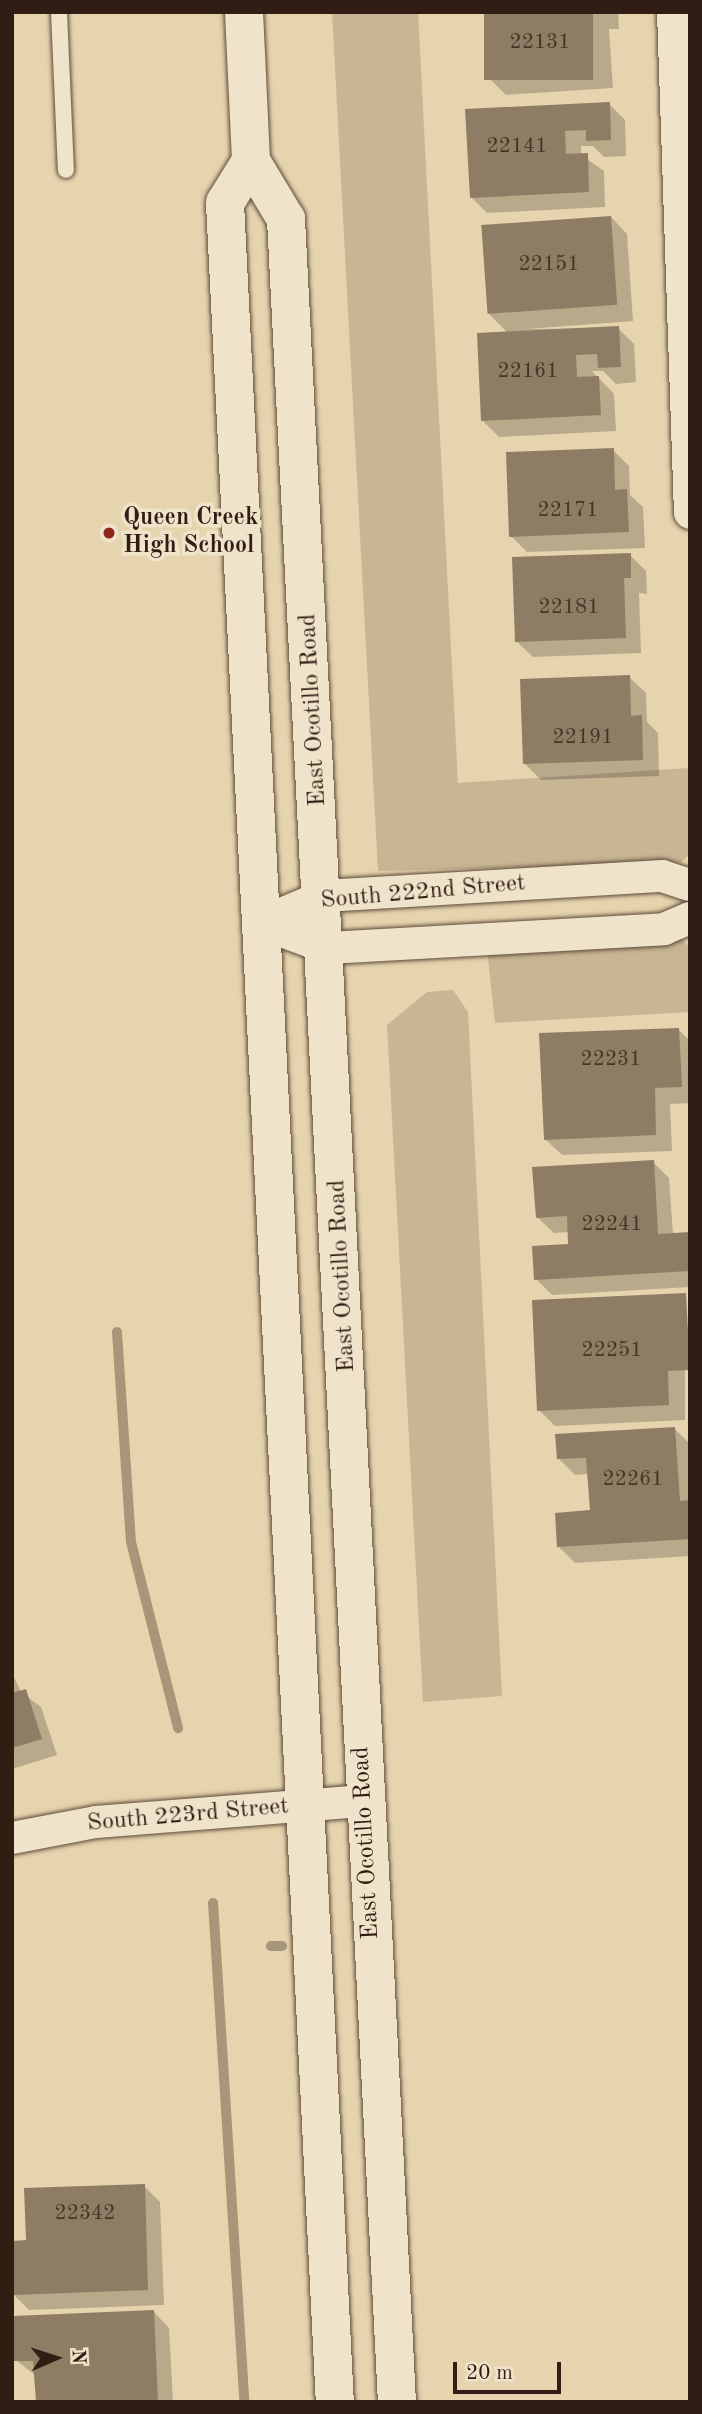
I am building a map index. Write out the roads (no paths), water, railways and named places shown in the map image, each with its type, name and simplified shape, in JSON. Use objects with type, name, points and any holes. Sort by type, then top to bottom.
[{"type":"main road","name":"East Ocotillo Road","points":[[244,12],[251,161],[286,219],[328,948],[364,1801],[397,2402]]},
{"type":"main road","points":[[251,161],[225,203],[335,2402]]},
{"type":"street","points":[[673,12],[690,513]]},
{"type":"street","name":"South 222nd Street","points":[[260,923],[324,896],[662,876],[690,885]]},
{"type":"street","name":"South 222nd Street","points":[[260,923],[328,948],[664,929],[690,918]]},
{"type":"street","name":"South 223rd Street","points":[[12,1838],[96,1822],[364,1801]]},
{"type":"lane","points":[[59,12],[66,170]]},
{"type":"waterway","points":[[117,1332],[131,1542],[178,1728]]},
{"type":"waterway","points":[[213,1903],[244,2402]]},
{"type":"waterway","points":[[271,1946],[282,1946]]},
{"type":"place","name":"Queen Creek High School","points":[[109,533]]}]
